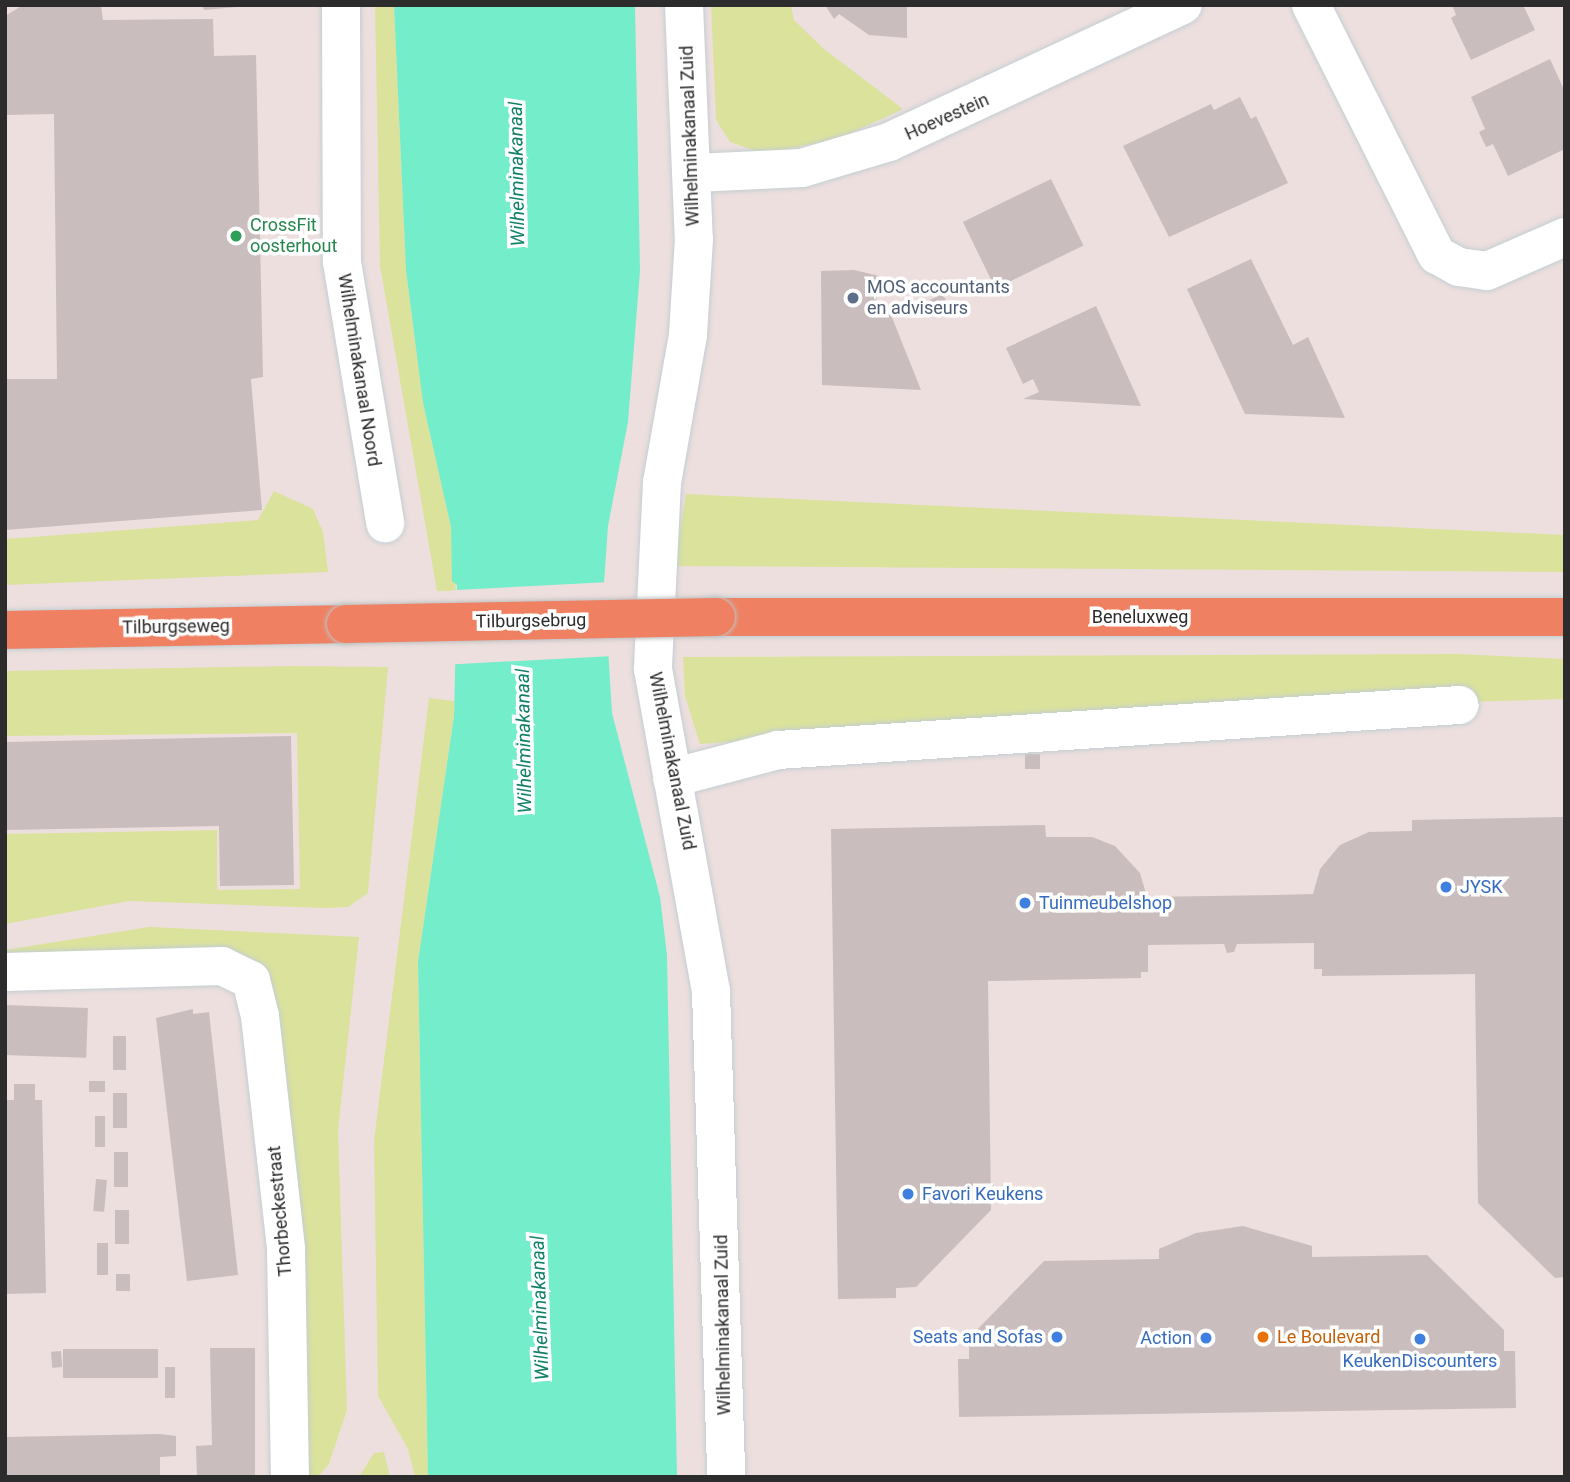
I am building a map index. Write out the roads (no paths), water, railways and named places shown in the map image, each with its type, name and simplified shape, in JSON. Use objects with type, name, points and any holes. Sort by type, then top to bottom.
[{"type":"main road","name":"Beneluxweg","points":[[716,617],[1565,617]]},
{"type":"main road","name":"Tilburgsebrug","points":[[346,624],[716,617]]},
{"type":"main road","name":"Tilburgseweg","points":[[5,631],[346,624]]},
{"type":"street","name":"Wilhelminakanaal Noord","points":[[341,5],[342,262],[385,523]]},
{"type":"street","name":"Wilhelminakanaal Zuid","points":[[684,5],[695,173],[688,335],[662,482],[655,570],[653,669],[672,778],[697,889],[717,1062],[726,1477]]},
{"type":"street","name":"Hoevestein","points":[[695,173],[802,168],[889,142],[1182,5]]},
{"type":"street","points":[[1311,5],[1437,255],[1459,267],[1487,271],[1565,237]]},
{"type":"street","points":[[672,778],[778,750],[1460,705]]},
{"type":"street","name":"Thorbeckestraat","points":[[5,972],[222,966],[251,980],[260,1016],[286,1249],[290,1477]]},
{"type":"water","name":"Wilhelminakanaal","points":[[394,5],[635,5],[640,271],[628,422],[608,526],[604,583],[612,713],[660,897],[667,955],[677,1477],[428,1477],[418,962],[454,716],[457,585],[452,581],[451,527],[423,403],[406,270]]},
{"type":"place","name":"CrossFit oosterhout","points":[[236,236]]},
{"type":"place","name":"MOS accountants en adviseurs","points":[[853,298]]},
{"type":"place","name":"JYSK","points":[[1446,887]]},
{"type":"place","name":"Tuinmeubelshop","points":[[1025,903]]},
{"type":"place","name":"Favori Keukens","points":[[908,1194]]},
{"type":"place","name":"Seats and Sofas","points":[[1057,1337]]},
{"type":"place","name":"Le Boulevard","points":[[1263,1337]]},
{"type":"place","name":"Action","points":[[1206,1338]]},
{"type":"place","name":"KeukenDiscounters","points":[[1420,1339]]}]
